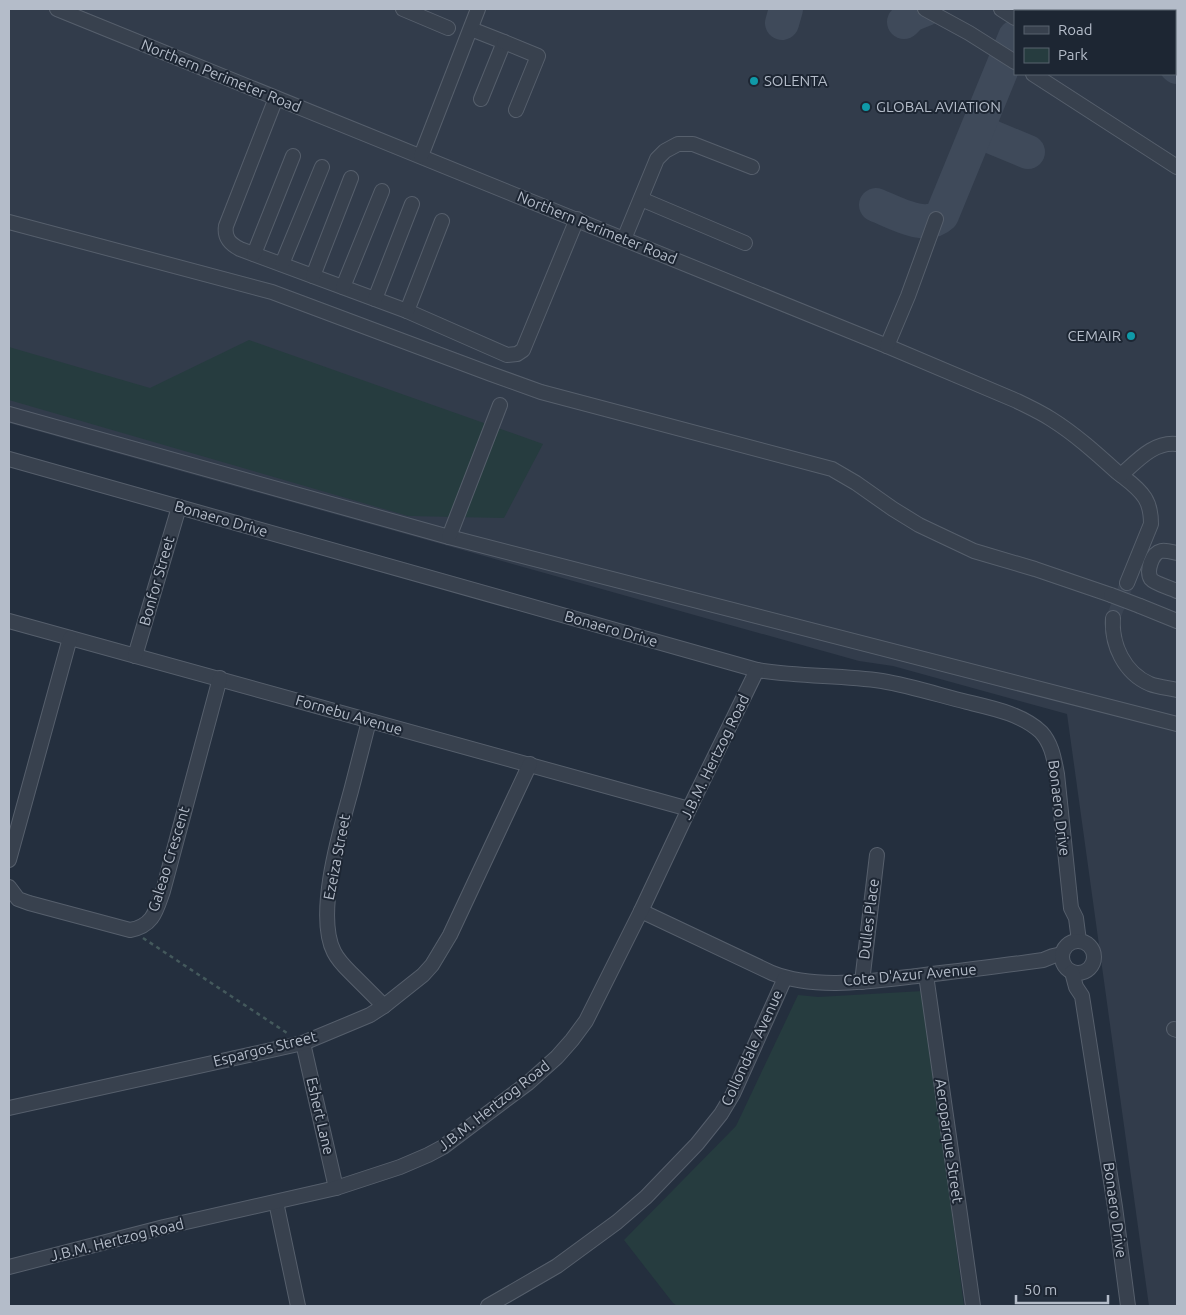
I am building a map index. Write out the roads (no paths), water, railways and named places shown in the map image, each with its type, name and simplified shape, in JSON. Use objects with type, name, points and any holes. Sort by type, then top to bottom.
[{"type":"street","name":"Northern Perimeter Road","points":[[57,9],[577,219],[887,346],[1036,410],[1053,420],[1094,451],[1138,488],[1149,506],[1151,514],[1150,524],[1127,583]]},
{"type":"street","points":[[403,9],[448,28]]},
{"type":"street","points":[[420,156],[478,9]]},
{"type":"street","points":[[925,9],[969,33],[1014,61]]},
{"type":"street","points":[[1001,9],[1014,17]]},
{"type":"street","points":[[471,29],[538,56],[516,110]]},
{"type":"street","points":[[482,99],[504,42]]},
{"type":"street","points":[[1035,75],[1177,167]]},
{"type":"street","points":[[276,98],[225,232],[230,243],[240,249],[407,312],[507,355],[517,354],[523,350],[577,219]]},
{"type":"street","points":[[624,239],[657,159],[665,151],[678,144],[693,144],[752,167]]},
{"type":"street","points":[[254,254],[293,156]]},
{"type":"street","points":[[282,264],[322,167]]},
{"type":"street","points":[[312,276],[351,178]]},
{"type":"street","points":[[343,287],[382,191]]},
{"type":"street","points":[[641,199],[746,243]]},
{"type":"street","points":[[374,299],[412,204]]},
{"type":"street","points":[[887,346],[908,296],[936,219]]},
{"type":"street","points":[[9,222],[272,292],[541,392],[832,469],[919,525],[974,550],[1110,594],[1177,621]]},
{"type":"street","points":[[407,312],[442,222]]},
{"type":"street","points":[[449,537],[500,405]]},
{"type":"street","points":[[9,414],[449,537],[1177,724]]},
{"type":"street","points":[[1121,474],[1159,445],[1177,442]]},
{"type":"street","name":"Bonaero Drive","points":[[9,459],[757,670],[778,674],[884,682],[995,709],[1033,725],[1049,743],[1056,774],[1071,908],[1067,917],[1072,958],[1086,986],[1082,996],[1115,1207],[1128,1306]]},
{"type":"street","name":"Bonfor Street","points":[[135,656],[179,507]]},
{"type":"street","points":[[1177,553],[1162,551],[1158,553],[1151,562],[1150,573],[1151,578],[1156,582],[1177,591]]},
{"type":"street","points":[[1113,618],[1112,629],[1119,653],[1124,663],[1132,672],[1151,684],[1177,690]]},
{"type":"street","name":"Fornebu Avenue","points":[[9,621],[689,809]]},
{"type":"street","points":[[9,860],[70,638]]},
{"type":"street","name":"J.B.M. Hertzog Road","points":[[9,1267],[164,1227],[336,1188],[400,1167],[428,1156],[443,1147],[528,1083],[557,1057],[586,1021],[757,670]]},
{"type":"street","name":"Galeao Crescent","points":[[9,887],[18,899],[29,903],[130,930],[140,928],[148,922],[154,915],[163,891],[220,678]]},
{"type":"street","name":"Ezeiza Street","points":[[370,720],[337,840],[330,882],[327,921],[328,934],[334,952],[340,961],[384,1006]]},
{"type":"street","name":"Espargos Street","points":[[9,1108],[303,1043],[363,1018],[384,1006],[423,975],[432,965],[450,936],[530,764]]},
{"type":"street","name":"Dulles Place","points":[[862,982],[877,855]]},
{"type":"street","name":"Cote D'Azur Avenue","points":[[641,911],[772,973],[785,978],[816,982],[862,982],[1043,960],[1054,965],[1072,958]]},
{"type":"street","name":"Aeroparque Street","points":[[926,975],[973,1306]]},
{"type":"street","name":"Collondale Avenue","points":[[488,1306],[557,1266],[616,1222],[646,1197],[697,1144],[721,1114],[732,1094],[785,978]]},
{"type":"street","name":"Eshert Lane","points":[[303,1043],[336,1188]]},
{"type":"street","points":[[276,1202],[298,1306]]},
{"type":"tunnel","points":[[1113,618],[1127,583]]},
{"type":"place","name":"SOLENTA","points":[[754,81]]},
{"type":"place","name":"GLOBAL AVIATION","points":[[866,107]]},
{"type":"place","name":"CEMAIR","points":[[1131,336]]}]
